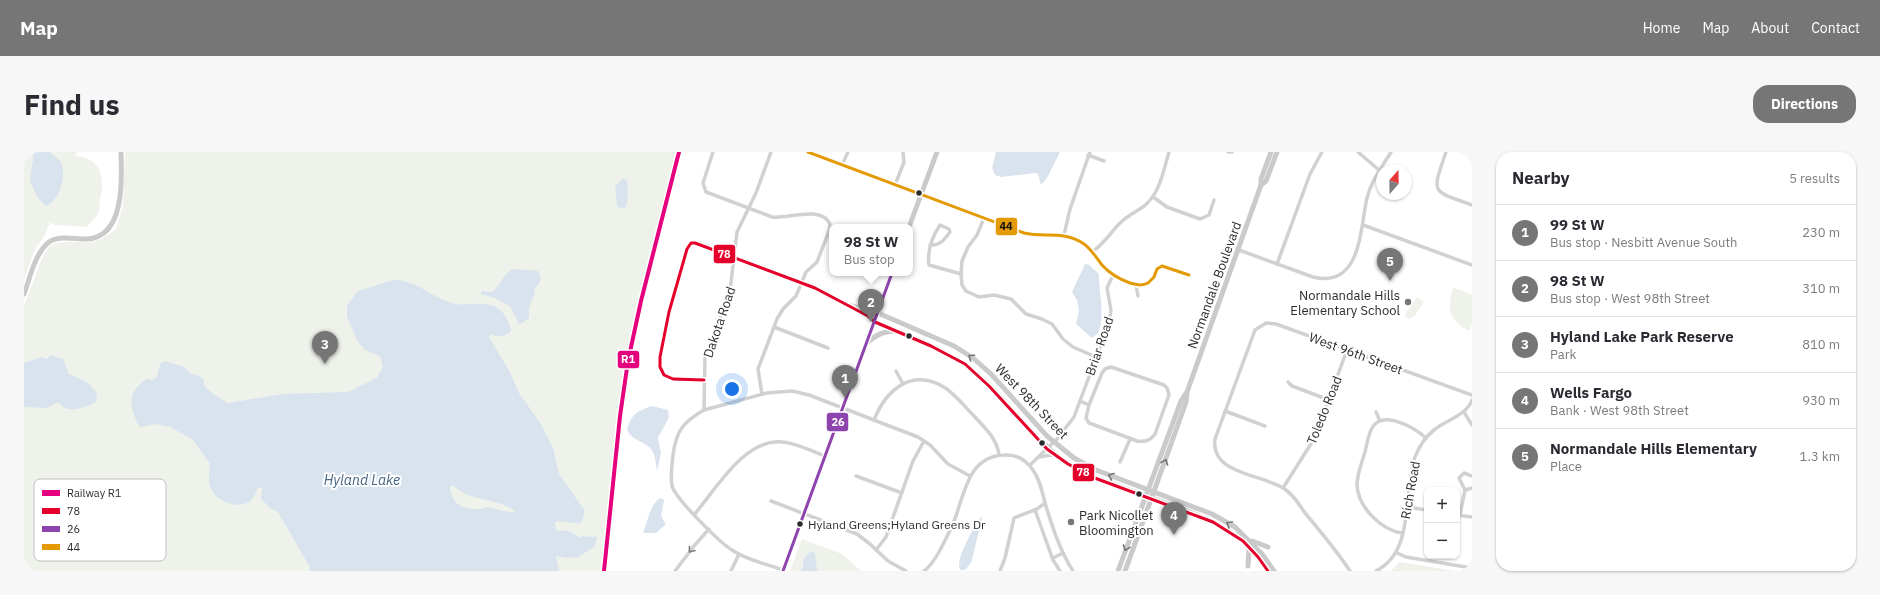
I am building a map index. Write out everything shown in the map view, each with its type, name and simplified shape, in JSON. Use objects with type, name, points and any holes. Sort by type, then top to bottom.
[{"type":"street","points":[[24,294],[38,257],[50,242],[61,238],[92,238],[107,230],[114,222],[120,190],[121,152]]},
{"type":"street","points":[[713,152],[703,183],[704,190],[708,193],[777,218],[806,214],[818,215],[828,221],[829,231],[817,262],[806,272],[796,296],[779,314],[774,327],[758,369],[762,394]]},
{"type":"street","name":"Dakota Road","points":[[704,410],[706,358],[730,291],[737,232],[756,193],[771,152]]},
{"type":"street","points":[[808,152],[984,218],[1031,234],[1064,235],[1078,240],[1114,275],[1136,284],[1148,283],[1154,276],[1157,269],[1162,266],[1189,275]]},
{"type":"street","points":[[842,165],[848,152]]},
{"type":"street","points":[[895,185],[904,162],[903,152]]},
{"type":"street","points":[[910,224],[937,152]]},
{"type":"street","points":[[1092,252],[1105,242],[1121,222],[1153,197],[1158,188],[1169,152]]},
{"type":"street","name":"Normandale Boulevard","points":[[1262,185],[1261,178],[1271,152]]},
{"type":"street","name":"Normandale Boulevard","points":[[1118,571],[1181,401],[1187,392],[1262,185],[1266,181],[1277,152]]},
{"type":"street","points":[[1277,264],[1310,174],[1322,152]]},
{"type":"street","points":[[1358,152],[1376,168]]},
{"type":"street","points":[[1384,164],[1391,152]]},
{"type":"street","points":[[1446,152],[1437,180],[1437,188],[1444,195],[1472,205]]},
{"type":"street","points":[[1064,235],[1070,209],[1089,153],[1104,161]]},
{"type":"street","points":[[1238,250],[1319,278],[1331,277],[1342,272],[1357,252],[1369,191],[1376,178]]},
{"type":"street","points":[[1153,197],[1166,207],[1200,219],[1209,215],[1214,200]]},
{"type":"street","points":[[984,218],[978,235],[965,254],[961,274],[962,285],[970,294],[979,297],[999,295],[1011,299],[1026,314],[1052,324],[1063,339],[1073,347],[1096,357]]},
{"type":"street","points":[[930,245],[935,246],[943,241],[950,232],[949,229],[940,225],[932,237],[930,245],[929,265],[961,274]]},
{"type":"street","points":[[1363,225],[1472,265]]},
{"type":"street","name":"West 98th Street","points":[[704,380],[677,380],[668,378],[662,371],[659,362],[669,312],[687,249],[691,243],[699,243],[801,283],[848,304],[875,322],[931,346],[965,364],[989,386],[1047,449],[1068,464],[1092,477],[1213,522],[1225,528],[1249,548],[1268,571]]},
{"type":"street","name":"Briar Road","points":[[1030,465],[1070,424],[1080,401],[1110,316],[1111,303],[1107,288],[1114,275]]},
{"type":"street","points":[[891,276],[867,344],[843,407],[783,571],[739,554],[727,546],[683,504],[675,492],[671,479],[674,448],[678,433],[686,421],[704,410],[762,394],[784,390],[800,392],[843,407],[924,441],[948,464],[970,476]]},
{"type":"street","points":[[1136,284],[1138,296]]},
{"type":"street","name":"West 98th Street","points":[[848,304],[878,313],[954,346],[974,358],[1053,442],[1074,458],[1096,470],[1212,514],[1235,527],[1264,556],[1274,571]]},
{"type":"street","name":"West 96th Street","points":[[1283,488],[1228,466],[1219,460],[1214,450],[1214,444],[1225,411],[1250,345],[1258,327],[1266,323],[1271,323],[1472,395]]},
{"type":"street","points":[[774,327],[828,348]]},
{"type":"street","points":[[867,344],[875,336],[883,332],[896,331]]},
{"type":"street","name":"Toledo Road","points":[[1283,488],[1314,438],[1347,350]]},
{"type":"street","points":[[1111,367],[1164,385],[1167,388],[1169,395],[1155,434],[1151,439],[1144,442],[1130,439],[1089,423],[1086,418],[1089,405],[1102,373],[1105,368],[1111,367]]},
{"type":"street","points":[[896,371],[902,384]]},
{"type":"street","points":[[874,420],[884,400],[893,390],[902,384],[923,381],[931,382],[945,388],[963,404],[994,439],[999,455]]},
{"type":"street","points":[[1288,382],[1292,386],[1329,400]]},
{"type":"street","name":"Normandale Boulevard","points":[[1125,571],[1186,402],[1187,392]]},
{"type":"street","name":"Rich Road","points":[[1397,553],[1401,544],[1415,459],[1426,438],[1435,429],[1464,412],[1469,407],[1472,400]]},
{"type":"street","points":[[1080,401],[1089,405]]},
{"type":"street","points":[[1225,411],[1265,426]]},
{"type":"street","points":[[1376,412],[1380,421]]},
{"type":"street","points":[[1464,412],[1472,425]]},
{"type":"street","points":[[1402,533],[1392,531],[1378,521],[1362,502],[1358,489],[1358,476],[1370,434],[1375,425],[1380,421],[1389,420],[1399,423],[1411,428],[1426,438]]},
{"type":"street","points":[[1120,462],[1130,439]]},
{"type":"street","points":[[876,550],[886,537],[916,454],[924,441]]},
{"type":"street","points":[[694,515],[740,459],[754,448],[762,444],[784,442],[825,456]]},
{"type":"street","points":[[924,571],[930,566],[948,535],[970,476],[980,463],[999,455],[1015,456],[1030,465],[1040,481],[1045,503],[1063,553],[1073,571]]},
{"type":"street","points":[[1038,457],[1051,455],[1058,456]]},
{"type":"street","points":[[1460,508],[1465,490],[1459,478],[1464,473],[1472,476]]},
{"type":"street","points":[[856,476],[902,493]]},
{"type":"street","points":[[1283,488],[1294,498],[1350,571]]},
{"type":"street","points":[[1465,490],[1472,488]]},
{"type":"street","points":[[771,501],[857,534],[888,562],[906,571]]},
{"type":"street","points":[[1000,571],[1005,558],[1014,518],[1035,510],[1045,503]]},
{"type":"street","points":[[1407,507],[1424,510]]},
{"type":"street","points":[[1035,510],[1052,558],[1060,571]]},
{"type":"street","points":[[1460,515],[1472,517]]},
{"type":"street","points":[[675,571],[709,529]]},
{"type":"street","points":[[1249,540],[1268,547]]},
{"type":"street","points":[[1248,566],[1249,548]]},
{"type":"street","points":[[1052,558],[1063,553]]},
{"type":"street","points":[[1376,571],[1397,553],[1406,558],[1472,568]]},
{"type":"street","points":[[731,571],[739,554]]},
{"type":"shaded area","points":[[24,152],[77,152],[75,156],[91,161],[100,170],[102,184],[99,212],[87,227],[54,225],[50,222],[44,237],[35,249],[24,279]]},
{"type":"shaded area","points":[[125,152],[678,152],[631,336],[622,392],[602,571],[24,571],[24,306],[42,258],[50,246],[56,243],[64,242],[90,242],[100,240],[116,229],[123,205]]},
{"type":"shaded area","points":[[1453,287],[1472,295],[1472,324],[1469,331],[1462,327],[1453,318],[1451,313],[1450,301]]},
{"type":"shaded area","points":[[1417,297],[1424,302],[1415,315],[1409,319],[1404,316]]},
{"type":"shaded area","points":[[802,539],[842,554],[861,571],[790,571]]},
{"type":"shaded area","points":[[1400,562],[1455,571],[1391,571]]},
{"type":"water","points":[[34,152],[50,152],[60,161],[62,166],[63,180],[59,193],[51,203],[46,206],[38,198],[30,181]]},
{"type":"water","points":[[996,152],[1060,152],[1047,178],[1041,185],[1038,174],[1036,173],[1001,177],[995,175],[992,168]]},
{"type":"water","points":[[622,179],[627,180],[628,198],[625,209],[618,207],[617,205],[615,187]]},
{"type":"water","points":[[1085,264],[1089,265],[1099,274],[1102,309],[1101,319],[1097,334],[1092,338],[1076,324],[1079,310],[1077,300],[1072,292]]},
{"type":"water","points":[[513,269],[538,271],[541,279],[534,290],[534,296],[529,309],[529,316],[527,320],[519,324],[510,306],[494,298],[481,294],[481,291],[492,292],[507,273]]},
{"type":"water","name":"Hyland Lake","points":[[393,280],[402,281],[418,286],[448,302],[456,304],[491,305],[503,313],[508,320],[511,331],[504,336],[495,336],[490,334],[489,337],[510,372],[519,393],[541,424],[553,448],[559,474],[585,511],[582,522],[575,523],[559,521],[555,522],[555,526],[557,531],[568,531],[581,538],[581,536],[597,536],[594,547],[578,557],[568,558],[556,556],[559,571],[310,571],[309,566],[278,512],[270,508],[261,499],[262,488],[258,488],[252,499],[247,503],[238,505],[219,499],[211,489],[209,478],[210,464],[192,439],[170,427],[155,424],[140,427],[133,413],[133,394],[136,388],[148,378],[151,381],[157,377],[160,364],[165,361],[184,367],[191,374],[197,375],[204,379],[204,386],[216,396],[228,403],[282,394],[348,392],[377,378],[383,367],[380,356],[365,350],[358,342],[347,317],[347,305],[358,291]],"holes":[[[452,485],[463,493],[500,503],[516,512],[508,512],[487,507],[481,509],[460,506],[456,503],[451,494],[450,487]]]},
{"type":"water","points":[[51,355],[63,359],[69,374],[87,382],[97,393],[96,402],[77,409],[65,408],[58,402],[47,408],[24,407],[24,363],[41,357],[47,359]]},
{"type":"water","points":[[652,406],[668,410],[669,417],[658,438],[661,453],[657,471],[655,458],[651,449],[634,438],[627,430],[635,414]]},
{"type":"water","points":[[660,498],[664,500],[661,516],[666,524],[656,533],[643,533],[651,509]]},
{"type":"water","points":[[981,517],[982,519],[971,563],[965,570],[960,570],[960,559],[965,544]]},
{"type":"water","points":[[810,551],[815,553],[817,571],[800,571],[803,567],[803,561]]},
{"type":"rail line","name":"R1","points":[[604,571],[620,416],[628,361],[641,301],[679,152]]},
{"type":"transit line","name":"44","points":[[808,152],[1024,233],[1062,236],[1077,240],[1089,248],[1108,271],[1118,278],[1130,283],[1139,285],[1148,283],[1154,277],[1157,269],[1162,266],[1189,275]]},
{"type":"transit line","name":"78","points":[[704,380],[673,379],[664,375],[660,367],[660,357],[669,312],[687,249],[691,243],[695,243],[815,288],[868,316],[875,322],[931,346],[965,364],[989,386],[1047,449],[1068,464],[1092,477],[1213,522],[1243,541],[1258,557],[1268,571]]},
{"type":"transit line","name":"26","points":[[783,571],[891,276]]},
{"type":"place","name":"Normandale Hills Elementary","points":[[1390,281]]},
{"type":"place","name":"Normandale Hills Elementary School","points":[[1408,302]]},
{"type":"place","name":"98 St W","points":[[871,322]]},
{"type":"place","name":"Hyland Lake Park Reserve","points":[[325,364]]},
{"type":"place","name":"99 St W","points":[[845,398]]},
{"type":"place","name":"Park Nicollet Bloomington","points":[[1071,522]]},
{"type":"place","name":"Hyland Greens;Hyland Greens Dr","points":[[800,524]]},
{"type":"place","name":"Wells Fargo","points":[[1174,535]]}]
